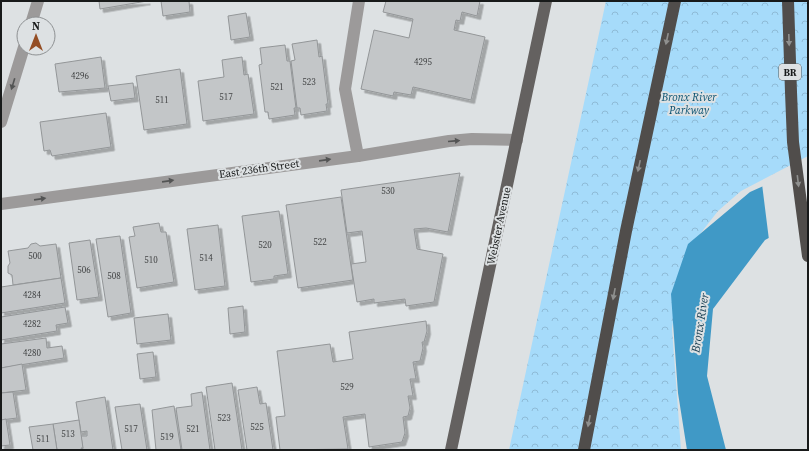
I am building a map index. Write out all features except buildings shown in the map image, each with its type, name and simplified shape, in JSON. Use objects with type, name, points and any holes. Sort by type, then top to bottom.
[{"type":"highway","points":[[584,450],[626,231],[676,1]]},
{"type":"highway","name":"BR","points":[[788,1],[793,142],[808,256]]},
{"type":"main road","name":"Webster Avenue","points":[[451,450],[546,1]]},
{"type":"street","points":[[33,16],[38,1]]},
{"type":"street","points":[[358,156],[345,89],[359,1]]},
{"type":"street","points":[[1,122],[21,56]]},
{"type":"street","name":"East 236th Street","points":[[1,204],[358,156],[449,141],[472,139],[517,140]]},
{"type":"green space","name":"Bronx River Parkway","points":[[606,1],[808,1],[808,156],[741,191],[718,211],[700,234],[685,259],[677,291],[672,329],[681,450],[509,450]]},
{"type":"water","name":"Bronx River","points":[[808,166],[808,217],[765,240],[713,309],[707,376],[726,450],[687,450],[678,393],[671,294],[688,244],[750,192]]},
{"type":"pier","points":[[808,164],[808,219],[769,240],[762,184]]}]
